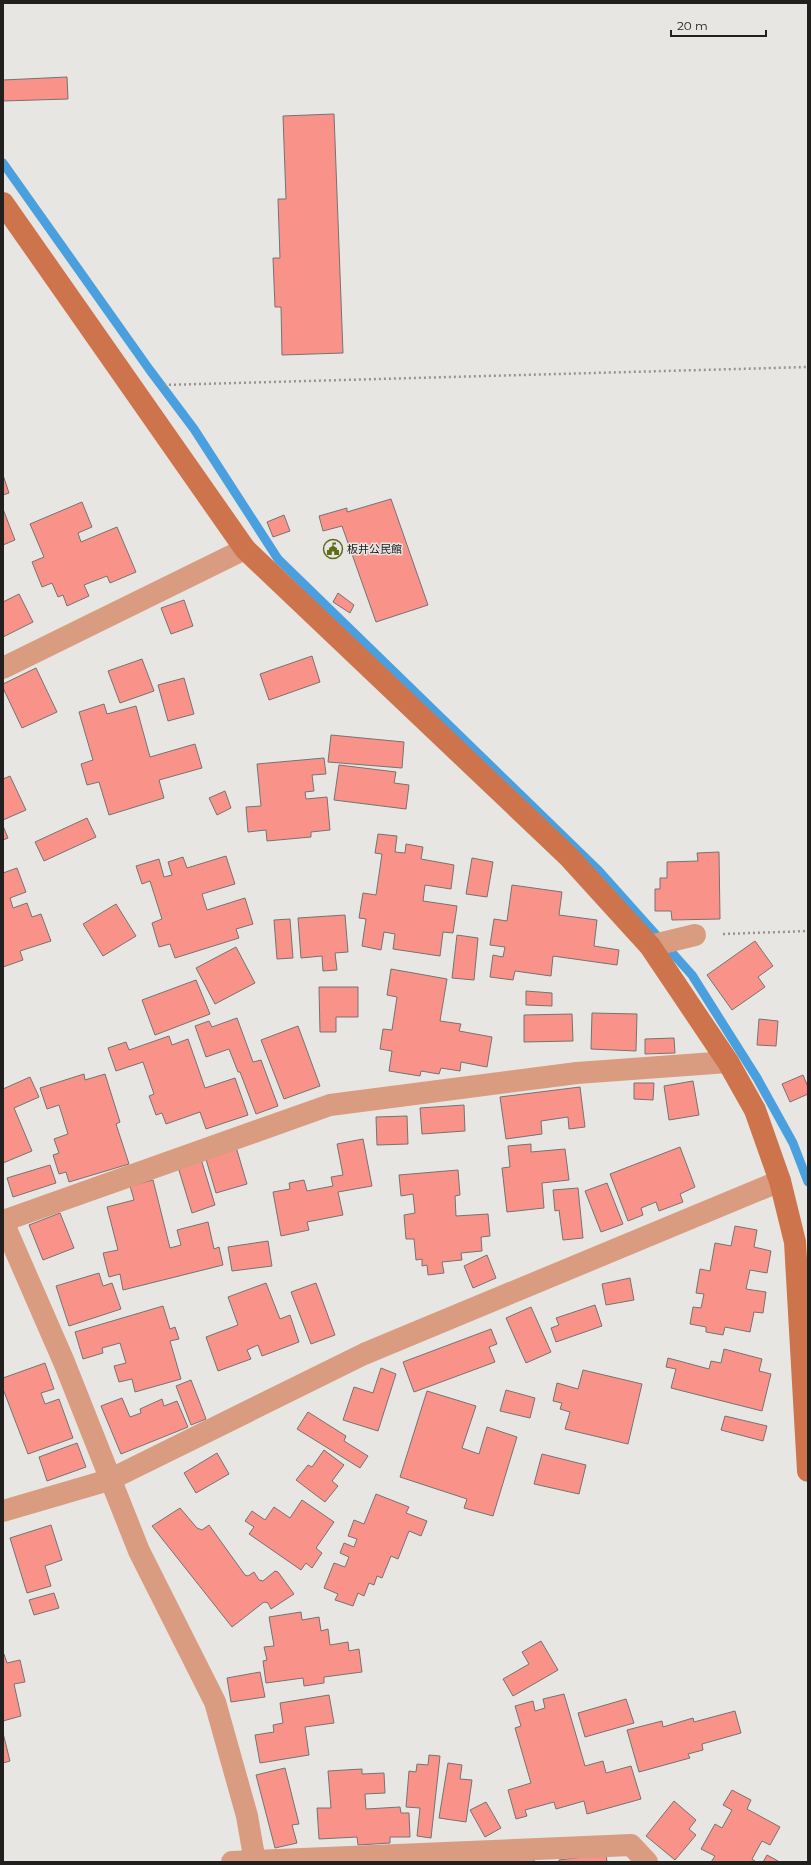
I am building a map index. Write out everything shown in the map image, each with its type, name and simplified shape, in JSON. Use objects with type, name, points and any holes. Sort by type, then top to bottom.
[{"type":"street","points":[[3,203],[245,550],[569,857],[650,946],[728,1062],[755,1110],[780,1181],[795,1242],[808,1470]]},
{"type":"street","points":[[3,668],[245,550]]},
{"type":"street","points":[[650,946],[695,935]]},
{"type":"street","points":[[255,1862],[247,1816],[216,1702],[140,1551],[109,1480],[64,1362],[3,1222],[330,1105],[577,1072],[728,1062]]},
{"type":"street","points":[[3,1511],[109,1480],[364,1354],[780,1181]]},
{"type":"street","points":[[232,1862],[631,1845],[647,1862]]},
{"type":"path","points":[[132,386],[808,367]]},
{"type":"path","points":[[695,935],[808,931]]},
{"type":"building","points":[[67,77],[68,99],[3,101],[3,80]]},
{"type":"building","points":[[334,114],[343,353],[282,355],[281,307],[275,307],[273,258],[280,258],[278,199],[286,199],[283,116]]},
{"type":"building","points":[[3,475],[9,493],[3,495]]},
{"type":"building","points":[[391,499],[428,605],[376,622],[342,526],[323,531],[319,516],[347,508],[347,512]]},
{"type":"building","points":[[82,502],[92,527],[78,533],[81,542],[117,527],[136,572],[110,583],[107,576],[84,585],[89,596],[67,606],[63,595],[58,597],[52,583],[42,587],[32,562],[44,557],[30,524]]},
{"type":"building","points":[[3,509],[15,540],[3,545]]},
{"type":"building","points":[[284,515],[290,531],[273,537],[267,522]]},
{"type":"building","points":[[338,593],[354,605],[350,613],[333,602]]},
{"type":"building","points":[[19,594],[33,622],[3,637],[3,602]]},
{"type":"building","points":[[184,600],[193,626],[171,634],[161,608]]},
{"type":"building","points":[[312,656],[320,682],[269,700],[260,674]]},
{"type":"building","points":[[142,659],[154,691],[120,703],[108,671]]},
{"type":"building","points":[[36,668],[57,712],[22,728],[3,688],[3,684]]},
{"type":"building","points":[[184,678],[194,714],[168,721],[158,685]]},
{"type":"building","points":[[104,704],[107,714],[136,706],[150,757],[195,744],[202,768],[159,780],[164,798],[109,815],[99,782],[87,785],[81,764],[93,760],[79,712]]},
{"type":"building","points":[[331,735],[404,742],[402,768],[328,762]]},
{"type":"building","points":[[324,758],[326,774],[312,775],[314,791],[305,792],[306,799],[327,797],[330,830],[311,832],[311,837],[267,841],[266,830],[248,832],[246,807],[261,806],[257,764]]},
{"type":"building","points":[[339,765],[396,772],[394,783],[409,785],[406,809],[334,800]]},
{"type":"building","points":[[10,776],[26,810],[3,820],[3,779]]},
{"type":"building","points":[[225,791],[231,808],[217,815],[209,798]]},
{"type":"building","points":[[87,818],[96,837],[44,861],[35,842]]},
{"type":"building","points":[[3,826],[8,838],[3,840]]},
{"type":"building","points":[[378,834],[397,836],[395,852],[405,853],[406,844],[423,847],[421,859],[454,865],[451,889],[425,885],[423,901],[457,906],[453,933],[443,932],[440,956],[393,949],[395,934],[384,932],[381,950],[362,946],[366,919],[359,918],[363,893],[376,895],[382,854],[375,853]]},
{"type":"building","points":[[719,852],[720,919],[672,920],[671,911],[655,911],[655,889],[660,889],[660,878],[667,878],[667,862],[698,861],[697,853]]},
{"type":"building","points":[[226,856],[235,884],[202,894],[207,910],[245,898],[253,924],[236,929],[239,938],[175,958],[170,944],[159,947],[152,923],[162,919],[150,881],[142,884],[136,866],[159,859],[164,877],[172,875],[168,862],[183,857],[187,868]]},
{"type":"building","points":[[472,858],[493,862],[487,897],[466,894]]},
{"type":"building","points":[[17,868],[26,892],[10,898],[13,908],[27,903],[32,917],[41,914],[51,941],[20,951],[23,960],[3,967],[3,873]]},
{"type":"building","points":[[512,885],[562,892],[559,915],[597,920],[594,946],[619,950],[617,965],[553,956],[551,976],[515,971],[513,980],[490,977],[493,955],[503,957],[505,947],[490,945],[494,919],[507,921]]},
{"type":"building","points":[[116,904],[136,936],[103,956],[83,924]]},
{"type":"building","points":[[345,915],[348,952],[335,953],[337,970],[323,971],[322,956],[301,958],[298,918]]},
{"type":"building","points":[[290,919],[293,958],[277,959],[274,920]]},
{"type":"building","points":[[457,935],[478,938],[474,980],[452,978]]},
{"type":"building","points":[[755,941],[773,966],[758,977],[765,987],[732,1010],[707,975]]},
{"type":"building","points":[[236,947],[255,983],[215,1004],[196,968]]},
{"type":"building","points":[[391,969],[447,979],[440,1021],[461,1024],[459,1031],[492,1037],[487,1067],[461,1062],[460,1071],[441,1068],[439,1074],[421,1071],[420,1076],[389,1071],[392,1051],[380,1049],[383,1029],[392,1030],[397,997],[387,995]]},
{"type":"building","points":[[196,980],[210,1014],[155,1035],[142,1000]]},
{"type":"building","points":[[319,987],[358,987],[358,1017],[336,1017],[336,1032],[320,1032]]},
{"type":"building","points":[[526,991],[552,993],[552,1006],[526,1005]]},
{"type":"building","points":[[592,1013],[637,1014],[636,1051],[591,1049]]},
{"type":"building","points":[[572,1014],[573,1041],[524,1042],[524,1015]]},
{"type":"building","points":[[237,1018],[253,1062],[261,1060],[278,1106],[256,1114],[240,1072],[238,1072],[229,1049],[206,1057],[195,1026],[209,1021],[212,1027]]},
{"type":"building","points":[[759,1019],[778,1021],[776,1046],[757,1045]]},
{"type":"building","points":[[298,1026],[320,1086],[284,1099],[261,1040]]},
{"type":"building","points":[[169,1036],[172,1045],[188,1039],[205,1088],[235,1078],[248,1115],[206,1129],[200,1112],[166,1124],[162,1113],[156,1115],[149,1096],[154,1094],[143,1062],[116,1071],[108,1048],[126,1042],[129,1050]]},
{"type":"building","points":[[674,1038],[675,1053],[645,1054],[645,1039]]},
{"type":"building","points":[[84,1074],[85,1080],[105,1074],[120,1122],[116,1124],[129,1164],[69,1182],[66,1172],[59,1174],[53,1155],[59,1153],[54,1139],[68,1134],[59,1105],[47,1109],[40,1088]]},
{"type":"building","points":[[803,1075],[808,1087],[808,1094],[790,1102],[782,1084]]},
{"type":"building","points":[[30,1077],[39,1097],[14,1108],[32,1151],[3,1163],[3,1089]]},
{"type":"building","points":[[693,1081],[699,1115],[669,1120],[664,1086]]},
{"type":"building","points":[[634,1083],[654,1083],[653,1100],[634,1099]]},
{"type":"building","points":[[580,1087],[585,1127],[569,1129],[568,1117],[541,1121],[542,1134],[506,1139],[500,1097]]},
{"type":"building","points":[[464,1105],[465,1131],[422,1134],[420,1108]]},
{"type":"building","points":[[407,1116],[408,1144],[377,1145],[376,1117]]},
{"type":"building","points":[[363,1139],[372,1186],[338,1192],[343,1215],[307,1222],[309,1230],[281,1236],[273,1192],[290,1189],[289,1183],[304,1180],[307,1191],[333,1186],[331,1177],[343,1175],[337,1144]]},
{"type":"building","points":[[531,1144],[531,1152],[565,1149],[569,1180],[542,1183],[544,1208],[507,1212],[502,1168],[510,1167],[508,1146]]},
{"type":"building","points":[[236,1147],[247,1184],[216,1193],[205,1156]]},
{"type":"building","points":[[680,1147],[695,1187],[680,1194],[683,1202],[659,1211],[656,1202],[641,1208],[643,1215],[628,1221],[610,1174]]},
{"type":"building","points":[[201,1159],[215,1205],[192,1213],[178,1167]]},
{"type":"building","points":[[50,1165],[56,1183],[13,1197],[7,1178]]},
{"type":"building","points":[[458,1170],[460,1195],[455,1196],[456,1216],[488,1214],[490,1236],[481,1237],[482,1251],[461,1253],[462,1260],[442,1262],[444,1273],[428,1275],[427,1265],[422,1266],[422,1259],[416,1260],[414,1239],[406,1239],[404,1215],[415,1213],[413,1194],[401,1196],[399,1175]]},
{"type":"building","points":[[153,1180],[170,1248],[181,1245],[177,1230],[208,1222],[214,1249],[219,1247],[223,1265],[123,1290],[120,1274],[109,1277],[103,1253],[118,1250],[107,1207],[134,1200],[130,1186]]},
{"type":"building","points":[[607,1183],[623,1224],[601,1232],[585,1191]]},
{"type":"building","points":[[578,1188],[583,1238],[563,1240],[559,1210],[555,1211],[553,1190]]},
{"type":"building","points":[[60,1213],[74,1248],[43,1260],[29,1225]]},
{"type":"building","points":[[735,1226],[757,1230],[754,1247],[771,1251],[767,1273],[750,1270],[746,1289],[766,1292],[763,1313],[754,1312],[750,1332],[725,1327],[723,1335],[706,1332],[706,1327],[690,1324],[693,1307],[701,1308],[704,1294],[696,1293],[700,1269],[710,1271],[715,1243],[731,1246]]},
{"type":"building","points":[[268,1241],[272,1266],[232,1271],[228,1247]]},
{"type":"building","points":[[487,1255],[496,1278],[473,1288],[464,1266]]},
{"type":"building","points":[[99,1273],[103,1286],[112,1283],[121,1309],[69,1326],[56,1286]]},
{"type":"building","points":[[630,1278],[634,1300],[606,1305],[602,1284]]},
{"type":"building","points":[[266,1283],[280,1319],[290,1315],[299,1342],[262,1356],[258,1345],[247,1350],[251,1359],[218,1371],[206,1337],[238,1325],[228,1297]]},
{"type":"building","points":[[316,1283],[335,1335],[311,1344],[291,1292]]},
{"type":"building","points":[[595,1305],[602,1326],[556,1342],[551,1328],[559,1325],[556,1318]]},
{"type":"building","points":[[163,1306],[170,1329],[175,1327],[179,1339],[170,1341],[181,1379],[135,1392],[132,1379],[119,1382],[114,1366],[126,1363],[120,1343],[102,1348],[103,1353],[83,1359],[75,1332]]},
{"type":"building","points":[[531,1307],[551,1352],[526,1363],[506,1318]]},
{"type":"building","points":[[491,1329],[497,1344],[489,1347],[495,1362],[414,1392],[403,1362]]},
{"type":"building","points":[[724,1349],[762,1359],[759,1371],[771,1374],[762,1411],[671,1388],[676,1369],[666,1367],[668,1358],[709,1369],[711,1361],[721,1363]]},
{"type":"building","points":[[45,1363],[54,1389],[41,1393],[45,1404],[59,1399],[73,1438],[28,1454],[3,1389],[3,1378]]},
{"type":"building","points":[[381,1368],[396,1374],[378,1431],[343,1420],[354,1387],[373,1393]]},
{"type":"building","points":[[583,1370],[642,1384],[628,1444],[565,1429],[570,1412],[560,1409],[562,1403],[553,1401],[557,1383],[578,1389]]},
{"type":"building","points":[[191,1380],[206,1419],[191,1425],[176,1386]]},
{"type":"building","points":[[506,1390],[535,1398],[530,1418],[500,1411]]},
{"type":"building","points":[[427,1391],[476,1406],[462,1448],[479,1454],[487,1427],[517,1437],[493,1516],[464,1508],[467,1499],[400,1477]]},
{"type":"building","points":[[122,1398],[130,1417],[141,1413],[140,1409],[162,1399],[164,1406],[177,1401],[188,1427],[121,1454],[101,1406]]},
{"type":"building","points":[[308,1412],[346,1436],[344,1441],[368,1456],[360,1468],[297,1429]]},
{"type":"building","points":[[725,1416],[767,1426],[763,1441],[721,1430]]},
{"type":"building","points":[[77,1443],[86,1467],[47,1481],[39,1457]]},
{"type":"building","points":[[324,1450],[344,1465],[332,1481],[338,1486],[325,1502],[296,1480],[308,1465],[312,1467]]},
{"type":"building","points":[[217,1453],[229,1474],[196,1493],[184,1473]]},
{"type":"building","points":[[542,1454],[586,1465],[579,1494],[534,1484]]},
{"type":"building","points":[[376,1494],[409,1507],[406,1513],[427,1521],[421,1536],[409,1531],[398,1559],[391,1556],[382,1578],[377,1576],[374,1585],[369,1583],[364,1596],[358,1593],[353,1606],[335,1600],[338,1594],[324,1588],[334,1563],[345,1567],[349,1557],[340,1553],[344,1543],[354,1547],[357,1539],[348,1536],[354,1520],[364,1524]]},
{"type":"building","points":[[302,1500],[334,1522],[316,1548],[322,1553],[312,1568],[306,1563],[301,1570],[249,1534],[254,1527],[245,1521],[252,1511],[265,1520],[274,1507],[290,1518]]},
{"type":"building","points":[[180,1508],[197,1528],[202,1530],[209,1525],[245,1575],[248,1576],[254,1572],[259,1580],[263,1581],[275,1571],[278,1572],[294,1594],[271,1609],[268,1603],[264,1602],[232,1627],[152,1526]]},
{"type":"building","points":[[51,1525],[62,1560],[45,1566],[51,1586],[27,1593],[10,1538]]},
{"type":"building","points":[[54,1593],[59,1608],[34,1615],[29,1600]]},
{"type":"building","points":[[301,1612],[302,1620],[319,1617],[321,1631],[328,1629],[330,1645],[348,1642],[349,1651],[359,1649],[362,1672],[324,1677],[324,1683],[304,1686],[303,1678],[266,1683],[263,1661],[267,1660],[264,1647],[274,1646],[269,1617]]},
{"type":"building","points":[[541,1641],[558,1670],[513,1696],[503,1679],[529,1664],[522,1652]]},
{"type":"building","points":[[3,1654],[7,1663],[20,1660],[25,1682],[14,1684],[21,1716],[3,1721]]},
{"type":"building","points":[[260,1672],[265,1697],[231,1702],[227,1678]]},
{"type":"building","points":[[564,1694],[585,1766],[603,1761],[606,1773],[631,1766],[641,1799],[587,1814],[584,1801],[556,1809],[554,1802],[525,1810],[527,1816],[516,1819],[508,1790],[531,1783],[515,1728],[521,1726],[515,1706],[533,1701],[535,1711],[545,1708],[543,1699]]},
{"type":"building","points":[[329,1695],[334,1723],[305,1727],[309,1755],[260,1763],[255,1735],[274,1732],[273,1725],[283,1723],[280,1703]]},
{"type":"building","points":[[626,1699],[634,1723],[585,1737],[578,1713]]},
{"type":"building","points":[[735,1711],[741,1733],[702,1744],[703,1750],[688,1754],[690,1758],[639,1772],[627,1730],[662,1721],[663,1727],[693,1718],[694,1722]]},
{"type":"building","points":[[3,1733],[10,1761],[3,1763]]},
{"type":"building","points":[[429,1755],[440,1756],[431,1838],[417,1836],[420,1808],[406,1807],[409,1771],[416,1772],[417,1764],[428,1765]]},
{"type":"building","points":[[448,1763],[462,1765],[460,1779],[472,1780],[466,1822],[439,1818]]},
{"type":"building","points":[[285,1768],[299,1824],[292,1825],[297,1843],[275,1848],[256,1775]]},
{"type":"building","points":[[362,1769],[362,1774],[384,1773],[385,1793],[365,1794],[366,1809],[400,1807],[401,1813],[409,1813],[410,1837],[390,1837],[390,1843],[358,1845],[357,1837],[319,1839],[317,1808],[331,1808],[328,1771]]},
{"type":"building","points":[[732,1790],[751,1800],[747,1809],[780,1827],[770,1845],[762,1841],[752,1859],[756,1862],[711,1862],[715,1856],[701,1849],[715,1824],[722,1828],[732,1810],[723,1805]]},
{"type":"building","points":[[674,1801],[696,1820],[689,1829],[696,1835],[675,1860],[646,1836]]},
{"type":"building","points":[[486,1802],[501,1828],[485,1837],[470,1810]]},
{"type":"building","points":[[606,1854],[607,1862],[559,1862],[559,1860]]},
{"type":"building","points":[[767,1855],[778,1861],[763,1862]]},
{"type":"building","points":[[534,1858],[534,1862],[484,1862]]},
{"type":"waterway","points":[[3,163],[149,369],[194,429],[278,559],[599,871],[692,975],[757,1078],[793,1143],[808,1182]]},
{"type":"place","name":"板井公民館","points":[[333,549]]}]
